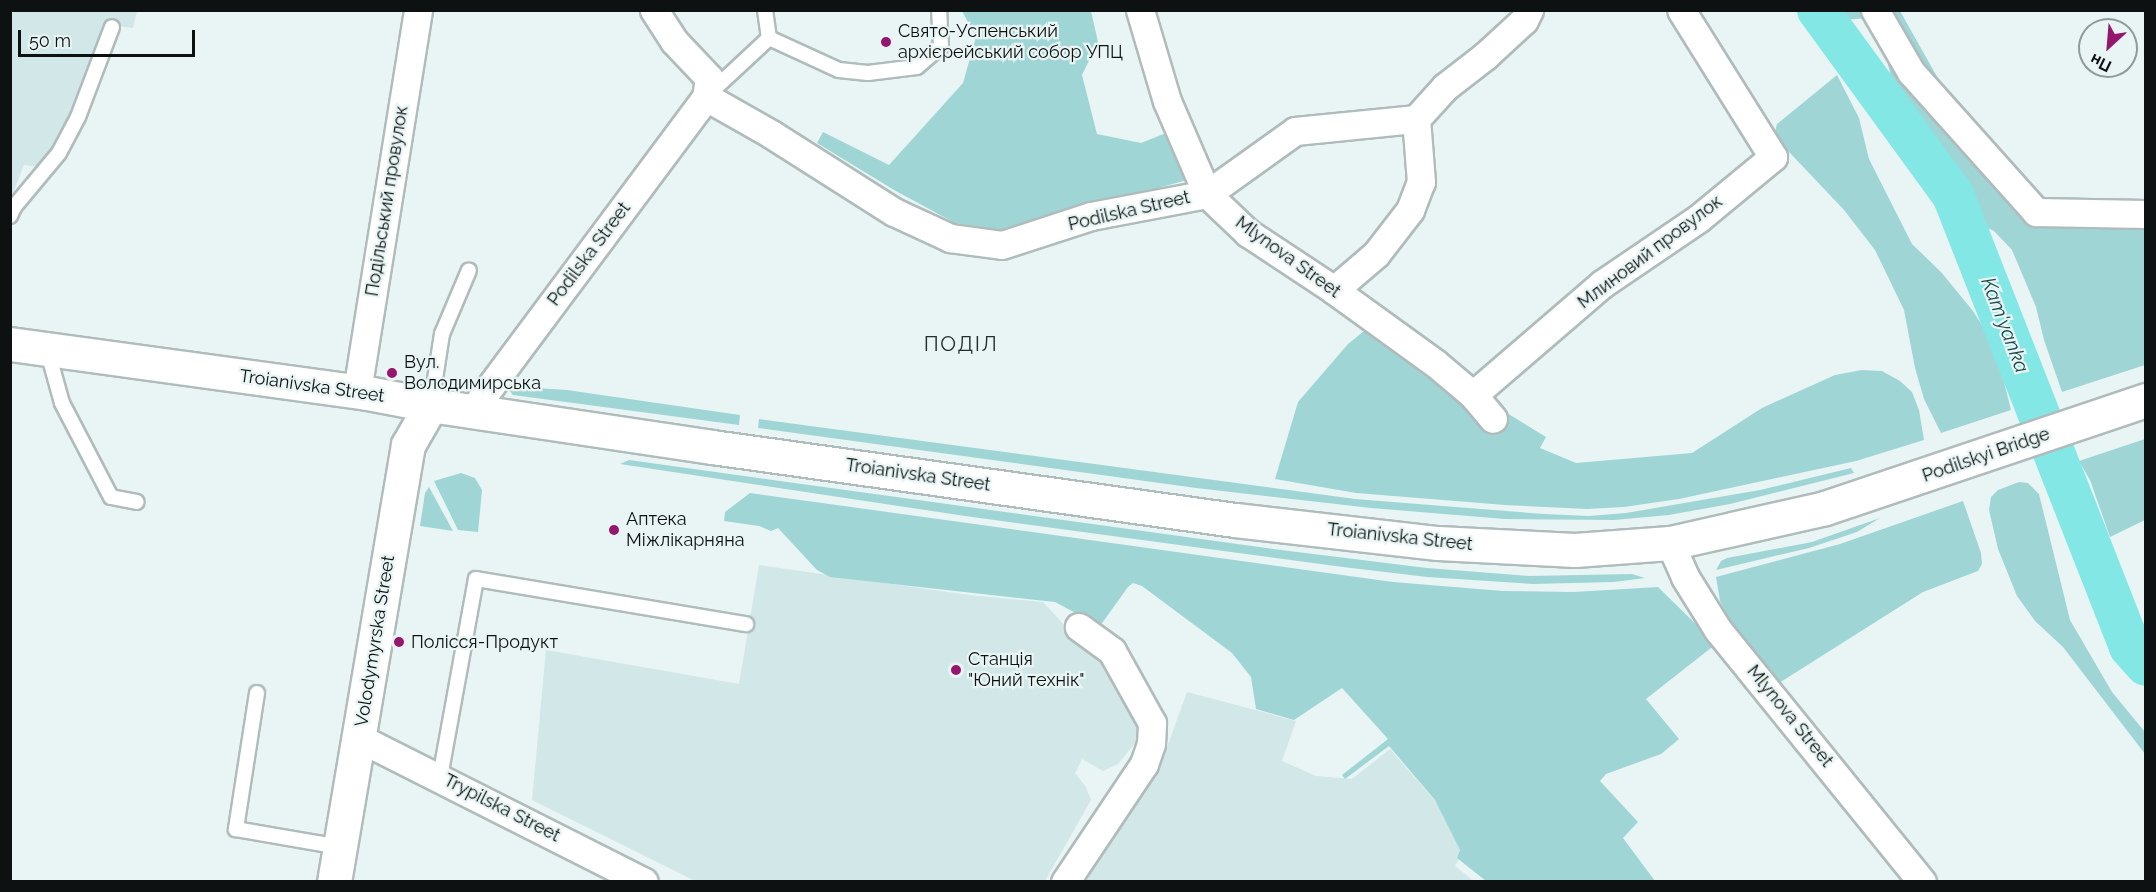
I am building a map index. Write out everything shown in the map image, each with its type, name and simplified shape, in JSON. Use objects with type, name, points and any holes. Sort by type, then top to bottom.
[{"type":"street","name":"Подільський провулок","points":[[357,392],[418,10]]},
{"type":"street","points":[[654,10],[674,41],[709,78],[706,97]]},
{"type":"street","name":"Mlynova Street","points":[[1140,10],[1167,101],[1207,194],[1248,233],[1334,290],[1435,363],[1473,395],[1493,419]]},
{"type":"street","points":[[1334,290],[1376,254],[1410,210],[1421,182],[1416,119],[1445,87],[1485,56],[1524,20],[1529,10]]},
{"type":"street","name":"Млиновий провулок","points":[[1473,395],[1602,284],[1699,218],[1773,157],[1681,10]]},
{"type":"street","points":[[1875,10],[1911,72],[2036,212],[2145,214]]},
{"type":"street","name":"Podilska Street","points":[[472,411],[706,97],[771,134],[894,212],[950,238],[1002,245],[1091,216],[1207,194],[1295,131],[1416,119]]},
{"type":"street","name":"Troianivska Street","points":[[10,344],[1224,518],[1438,543],[1575,550],[1670,543],[1826,508]]},
{"type":"street","name":"Podilskyi Bridge","points":[[1826,508],[2145,400]]},
{"type":"street","name":"Volodymyrska Street","points":[[334,882],[408,446],[431,405]]},
{"type":"street","name":"Mlynova Street","points":[[1670,543],[1685,577],[1718,630],[1922,882]]},
{"type":"street","points":[[1065,882],[1144,764],[1151,744],[1152,723],[1112,651],[1079,627]]},
{"type":"street","name":"Trypilska Street","points":[[359,738],[441,777],[644,882]]},
{"type":"lane","points":[[765,10],[769,38]]},
{"type":"lane","points":[[769,38],[839,70],[868,73],[917,67],[941,46],[939,10]]},
{"type":"lane","points":[[10,216],[14,207],[59,153],[78,117],[112,27]]},
{"type":"lane","points":[[706,97],[769,38]]},
{"type":"lane","points":[[431,405],[442,334],[469,270]]},
{"type":"lane","points":[[47,349],[62,403],[111,497],[137,502]]},
{"type":"lane","points":[[441,777],[476,579],[746,624]]},
{"type":"lane","points":[[257,693],[236,829],[340,847]]},
{"type":"shaded area","points":[[11,11],[137,11],[133,28],[110,25],[76,114],[40,167],[24,165],[11,198]]},
{"type":"shaded area","points":[[962,11],[1091,11],[1098,42],[1082,75],[1097,134],[1141,143],[1171,131],[1191,179],[1002,230],[955,223],[894,190],[817,143],[823,132],[889,165],[963,83],[976,37]]},
{"type":"shaded area","points":[[1832,11],[1900,11],[1953,105],[2026,196],[2145,220],[2145,365],[2062,392],[2044,340],[2036,307],[2012,250],[1994,231],[1943,206],[1928,193],[1922,159],[1916,142],[1901,119],[1886,56],[1873,21],[1868,18],[1844,20],[1835,16]]},
{"type":"shaded area","points":[[1837,75],[1859,118],[1869,159],[1912,244],[1941,272],[1973,311],[1995,346],[2011,410],[1941,433],[1924,399],[1915,368],[1904,310],[1875,250],[1844,210],[1774,136],[1777,124]]},
{"type":"shaded area","points":[[1373,330],[1546,437],[1540,448],[1576,463],[1692,453],[1762,408],[1835,375],[1862,370],[1882,371],[1900,381],[1912,392],[1919,410],[1924,440],[1856,461],[1679,499],[1624,507],[1587,509],[1505,505],[1356,493],[1275,479],[1298,402],[1348,344],[1364,331]]},
{"type":"shaded area","points":[[506,386],[567,390],[740,415],[739,425],[513,395]]},
{"type":"shaded area","points":[[759,419],[1355,499],[1544,514],[1589,516],[1626,513],[1760,490],[1851,468],[1854,473],[1730,504],[1669,515],[1614,520],[1505,519],[1371,508],[1196,488],[758,428]]},
{"type":"shaded area","points":[[2145,439],[2145,520],[2110,537],[2090,480],[2079,461]]},
{"type":"shaded area","points":[[629,460],[1273,549],[1427,568],[1529,576],[1632,574],[1645,578],[1614,582],[1533,584],[1427,577],[965,516],[620,464]]},
{"type":"shaded area","points":[[461,473],[475,478],[482,490],[478,532],[458,530],[434,481]]},
{"type":"shaded area","points":[[2019,482],[2028,483],[2039,494],[2070,620],[2112,692],[2145,732],[2145,754],[2063,647],[2035,621],[2017,596],[1998,549],[1989,510],[1991,497],[1998,490]]},
{"type":"shaded area","points":[[429,487],[453,531],[420,526],[425,493]]},
{"type":"shaded area","points":[[750,493],[1393,582],[1503,591],[1574,592],[1658,587],[1716,644],[1646,699],[1679,739],[1661,754],[1606,774],[1600,781],[1638,822],[1623,838],[1655,881],[1486,881],[1457,858],[1460,850],[1435,800],[1389,746],[1345,779],[1342,775],[1388,739],[1342,688],[1294,720],[1256,709],[1251,677],[1232,653],[1142,586],[1133,583],[1128,587],[1100,626],[1055,602],[830,577],[817,570],[778,528],[771,531],[759,526],[724,521],[725,512]]},
{"type":"shaded area","points":[[1963,501],[1981,553],[1982,564],[1978,571],[1923,592],[1779,683],[1727,616],[1720,601],[1716,577],[1840,544]]},
{"type":"shaded area","points":[[1880,518],[1857,532],[1809,548],[1716,570],[1721,561],[1727,558],[1812,542]]},
{"type":"shaded area","points":[[759,565],[969,595],[1043,602],[1079,641],[1107,663],[1145,731],[1118,764],[1103,771],[1082,759],[1075,773],[1086,787],[1091,800],[1045,881],[695,881],[532,800],[546,650],[739,684]]},
{"type":"shaded area","points":[[1187,692],[1296,721],[1282,761],[1316,776],[1352,779],[1390,749],[1437,803],[1462,854],[1455,866],[1474,881],[1070,882],[1162,761]]},
{"type":"waterway","name":"Kam'yanka","points":[[1818,10],[1953,195],[2130,647],[2146,665]]},
{"type":"place","name":"Свято-Успенський архієрейський собор УПЦ","points":[[886,42]]},
{"type":"place","name":"Вул. Володимирська","points":[[392,373]]},
{"type":"place","name":"Аптека Міжлікарняна","points":[[614,530]]},
{"type":"place","name":"Полісся-Продукт","points":[[399,642]]},
{"type":"place","name":"Станція \"Юний технік\"","points":[[956,670]]},
{"type":"district","name":"ПОДІЛ","points":[[961,344]]}]
